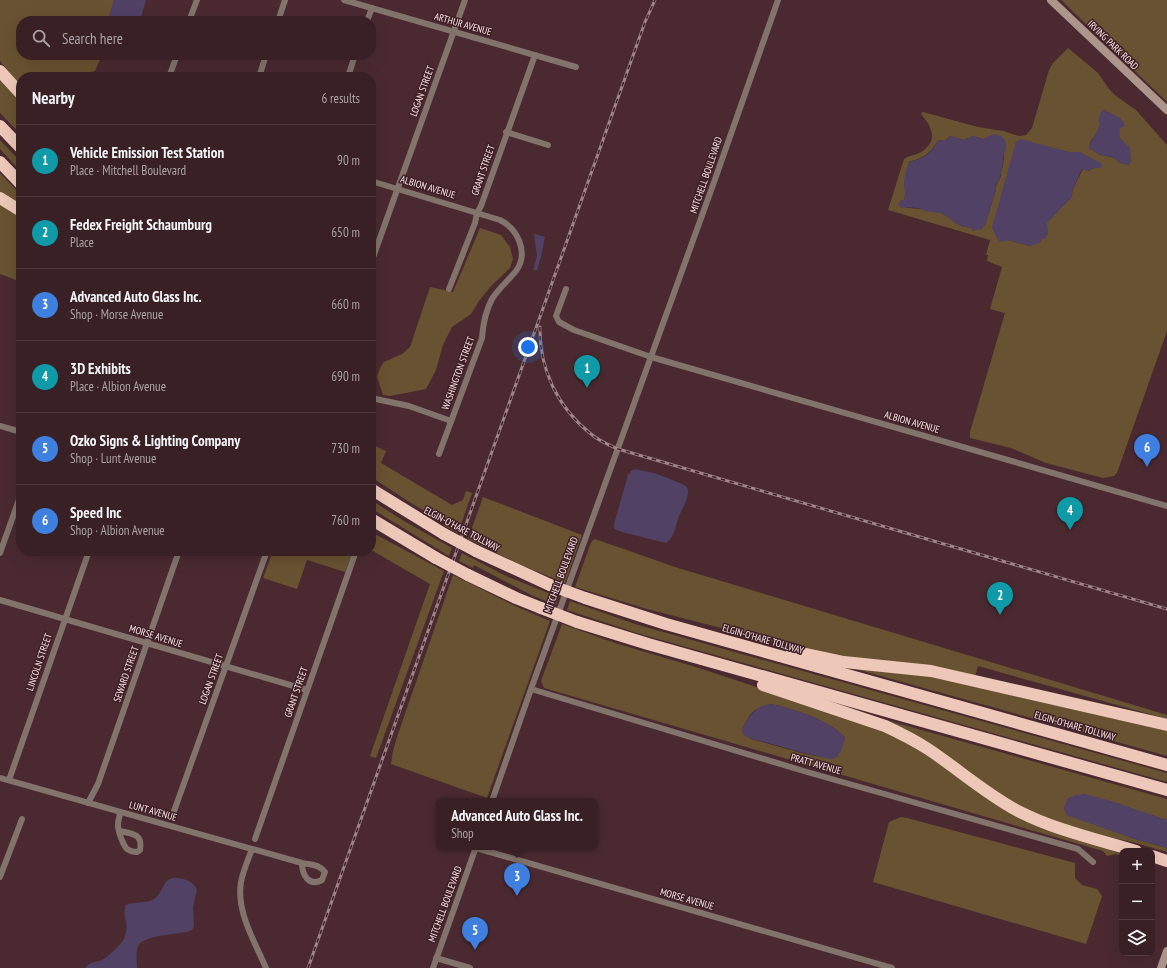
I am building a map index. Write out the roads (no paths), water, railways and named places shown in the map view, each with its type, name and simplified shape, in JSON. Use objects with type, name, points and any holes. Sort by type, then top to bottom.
[{"type":"highway","points":[[0,71],[16,89]]},
{"type":"highway","points":[[0,126],[16,143]]},
{"type":"highway","points":[[0,162],[16,179]]},
{"type":"highway","points":[[0,198],[16,208]]},
{"type":"highway","name":"ELGIN-O'HARE TOLLWAY","points":[[376,492],[444,534],[476,551],[550,585],[585,598],[666,624],[1167,765]]},
{"type":"highway","points":[[376,522],[436,558],[468,575],[542,608],[606,632],[1167,790]]},
{"type":"highway","points":[[666,624],[703,629],[826,659],[931,671],[1167,725]]},
{"type":"highway","points":[[682,654],[745,678],[885,726],[928,749],[996,797],[1018,810],[1057,827],[1126,848]]},
{"type":"highway","points":[[1155,857],[1167,861]]},
{"type":"main road","name":"IRVING PARK ROAD","points":[[1051,0],[1164,107]]},
{"type":"main road","points":[[1161,968],[1167,951]]},
{"type":"street","points":[[191,16],[197,0]]},
{"type":"street","points":[[280,16],[285,0]]},
{"type":"street","name":"ARTHUR AVENUE","points":[[344,0],[576,67]]},
{"type":"street","name":"LOGAN STREET","points":[[376,249],[465,0]]},
{"type":"street","name":"MITCHELL BOULEVARD","points":[[493,798],[711,192],[778,0]]},
{"type":"street","points":[[369,16],[372,8]]},
{"type":"street","name":"GRANT STREET","points":[[449,289],[475,223],[477,213],[481,206],[506,132],[535,55]]},
{"type":"street","points":[[171,72],[175,60]]},
{"type":"street","points":[[261,72],[264,60]]},
{"type":"street","points":[[350,72],[353,60]]},
{"type":"street","points":[[506,132],[548,145]]},
{"type":"street","name":"ALBION AVENUE","points":[[376,183],[505,222],[514,230],[518,238]]},
{"type":"street","name":"WASHINGTON STREET","points":[[439,454],[482,338],[484,318],[489,304],[498,291],[517,270],[519,265],[521,254],[518,238]]},
{"type":"street","points":[[566,289],[556,316],[559,322],[574,330],[651,357]]},
{"type":"street","name":"ALBION AVENUE","points":[[651,357],[1167,506]]},
{"type":"street","points":[[376,399],[410,406],[451,421]]},
{"type":"street","points":[[0,426],[16,431]]},
{"type":"street","points":[[0,553],[16,508]]},
{"type":"street","name":"LINCOLN STREET","points":[[9,780],[87,556]]},
{"type":"street","name":"SEWARD STREET","points":[[88,803],[98,784],[177,556]]},
{"type":"street","name":"LOGAN STREET","points":[[173,814],[265,556]]},
{"type":"street","name":"GRANT STREET","points":[[255,839],[354,556]]},
{"type":"street","name":"MORSE AVENUE","points":[[0,600],[307,690]]},
{"type":"street","name":"PRATT AVENUE","points":[[531,689],[813,774],[1078,849],[1093,862]]},
{"type":"street","name":"LUNT AVENUE","points":[[0,778],[302,863]]},
{"type":"street","points":[[120,812],[118,826],[120,831]]},
{"type":"street","points":[[0,877],[22,819]]},
{"type":"street","points":[[252,849],[241,883],[241,899],[246,922],[266,968]]},
{"type":"street","name":"MITCHELL BOULEVARD","points":[[433,968],[475,850]]},
{"type":"street","name":"MORSE AVENUE","points":[[483,850],[892,968]]},
{"type":"street","points":[[436,958],[470,968]]},
{"type":"railway","points":[[308,968],[645,22],[655,0]]},
{"type":"railway","points":[[540,327],[543,358],[547,372],[560,400],[579,424],[601,441],[611,446],[1167,609]]},
{"type":"place","name":"Vehicle Emission Test Station","points":[[587,388]]},
{"type":"place","name":"Speed Inc","points":[[1147,467]]},
{"type":"place","name":"3D Exhibits","points":[[1070,530]]},
{"type":"place","name":"Fedex Freight Schaumburg","points":[[1000,615]]},
{"type":"place","name":"Advanced Auto Glass Inc.","points":[[517,896]]},
{"type":"place","name":"Ozko Signs & Lighting Company","points":[[475,950]]}]
